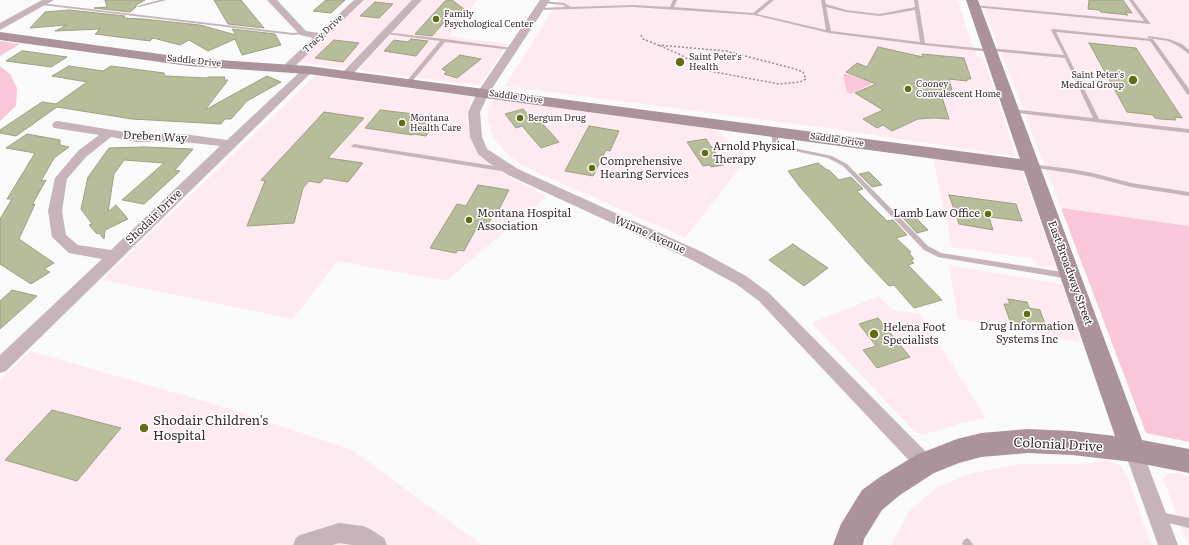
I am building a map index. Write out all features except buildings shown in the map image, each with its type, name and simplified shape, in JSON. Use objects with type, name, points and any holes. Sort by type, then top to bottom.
[{"type":"street","points":[[272,0],[302,33],[320,36]]},
{"type":"street","name":"Tracy Drive","points":[[287,68],[359,0]]},
{"type":"street","points":[[346,75],[417,0]]},
{"type":"street","points":[[0,27],[45,2]]},
{"type":"street","name":"East Broadway Street","points":[[973,3],[1156,516],[1168,545]]},
{"type":"street","name":"Winne Avenue","points":[[543,4],[483,93],[474,112],[476,137],[482,150],[493,160],[509,170],[697,256],[741,280],[764,296],[925,464]]},
{"type":"street","name":"Saddle Drive","points":[[0,36],[188,62],[308,70],[1031,166]]},
{"type":"street","name":"Shodair Drive","points":[[0,366],[308,70]]},
{"type":"street","name":"Dreben Way","points":[[58,125],[137,138],[184,138],[230,144]]},
{"type":"street","points":[[110,133],[82,154],[61,178],[55,211],[60,237],[74,249],[114,256]]},
{"type":"street","name":"Colonial Drive","points":[[848,545],[851,534],[872,500],[890,486],[925,464],[957,451],[981,444],[1028,441],[1072,443],[1133,450],[1189,461]]},
{"type":"street","points":[[303,545],[307,542],[339,533],[363,536],[377,545]]},
{"type":"lane","points":[[139,6],[164,0]]},
{"type":"lane","points":[[641,6],[644,0]]},
{"type":"lane","points":[[672,8],[675,0]]},
{"type":"lane","points":[[754,14],[772,0]]},
{"type":"lane","points":[[916,0],[923,44]]},
{"type":"lane","points":[[1131,0],[1148,23],[1151,38],[1189,93]]},
{"type":"lane","points":[[45,2],[293,34],[302,33]]},
{"type":"lane","points":[[829,32],[824,3],[846,11],[880,15],[917,8]]},
{"type":"lane","points":[[973,3],[1148,23]]},
{"type":"lane","points":[[543,4],[564,4],[569,7]]},
{"type":"lane","points":[[543,4],[562,9],[569,7],[592,8],[641,6],[754,14],[829,32],[923,44],[1067,57]]},
{"type":"lane","points":[[1097,120],[1053,30],[1169,40],[1189,53]]},
{"type":"lane","points":[[386,33],[512,49]]},
{"type":"lane","points":[[408,83],[444,40]]},
{"type":"lane","points":[[1011,111],[1189,131]]},
{"type":"lane","points":[[775,132],[775,142],[782,147],[830,157],[845,165],[926,248],[933,252],[940,255],[1071,276]]},
{"type":"lane","points":[[354,146],[509,170]]},
{"type":"lane","points":[[1031,166],[1071,171],[1131,185],[1189,194]]},
{"type":"lane","points":[[1156,516],[1189,523]]},
{"type":"path","points":[[641,35],[643,39],[657,44],[709,71],[779,84],[800,82],[806,79],[803,72],[795,69],[726,51],[657,44]]},
{"type":"shaded area","points":[[366,0],[412,0],[348,66],[342,68],[298,62]]},
{"type":"shaded area","points":[[423,0],[477,0],[449,36],[507,44],[481,84],[476,85],[359,69]]},
{"type":"shaded area","name":"Saint Peter's Health","points":[[559,0],[958,0],[970,40],[978,57],[983,58],[1016,155],[1012,156],[834,129],[505,86]]},
{"type":"shaded area","points":[[981,0],[1189,0],[1189,226],[1061,208]]},
{"type":"shaded area","points":[[0,41],[20,44],[0,56]]},
{"type":"shaded area","points":[[0,66],[10,74],[17,88],[16,106],[0,121]]},
{"type":"shaded area","points":[[845,73],[873,83],[851,94],[847,92],[843,75]]},
{"type":"shaded area","points":[[315,76],[472,97],[466,116],[470,135],[479,154],[493,166],[514,180],[547,196],[446,281],[337,261],[293,319],[102,280]]},
{"type":"shaded area","points":[[496,99],[714,129],[748,157],[685,238],[523,166],[505,152],[492,134],[488,121],[488,108],[491,101]]},
{"type":"shaded area","points":[[933,158],[1022,171],[1057,269],[1037,266],[1035,259],[952,247]]},
{"type":"shaded area","points":[[1061,208],[1189,226],[1189,442],[1146,433]]},
{"type":"shaded area","points":[[949,265],[1062,284],[1080,342],[958,319]]},
{"type":"shaded area","points":[[879,296],[891,310],[920,314],[986,418],[962,423],[922,435],[914,431],[812,323]]},
{"type":"shaded area","name":"Shodair Children's Hospital","points":[[30,351],[224,407],[352,450],[482,545],[0,545],[0,380]]},
{"type":"shaded area","points":[[1108,460],[1121,466],[1127,475],[1151,545],[891,545],[910,510],[936,488],[972,473],[1022,464],[1084,464]]},
{"type":"shaded area","points":[[1169,473],[1180,473],[1189,478],[1189,545],[1163,479]]},
{"type":"place","name":"Family Psychological Center","points":[[436,19]]},
{"type":"place","name":"Saint Peter's Health","points":[[680,62]]},
{"type":"place","name":"Saint Peter's Medical Group","points":[[1133,80]]},
{"type":"place","name":"Cooney Convalescent Home","points":[[908,89]]},
{"type":"place","name":"Bergum Drug","points":[[520,118]]},
{"type":"place","name":"Montana Health Care","points":[[402,123]]},
{"type":"place","name":"Arnold Physical Therapy","points":[[705,153]]},
{"type":"place","name":"Comprehensive Hearing Services","points":[[592,168]]},
{"type":"place","name":"Lamb Law Office","points":[[988,214]]},
{"type":"place","name":"Montana Hospital Association","points":[[469,220]]},
{"type":"place","name":"Drug Information Systems Inc","points":[[1027,314]]},
{"type":"place","name":"Helena Foot Specialists","points":[[874,334]]},
{"type":"place","name":"Shodair Children's Hospital","points":[[144,428]]}]
